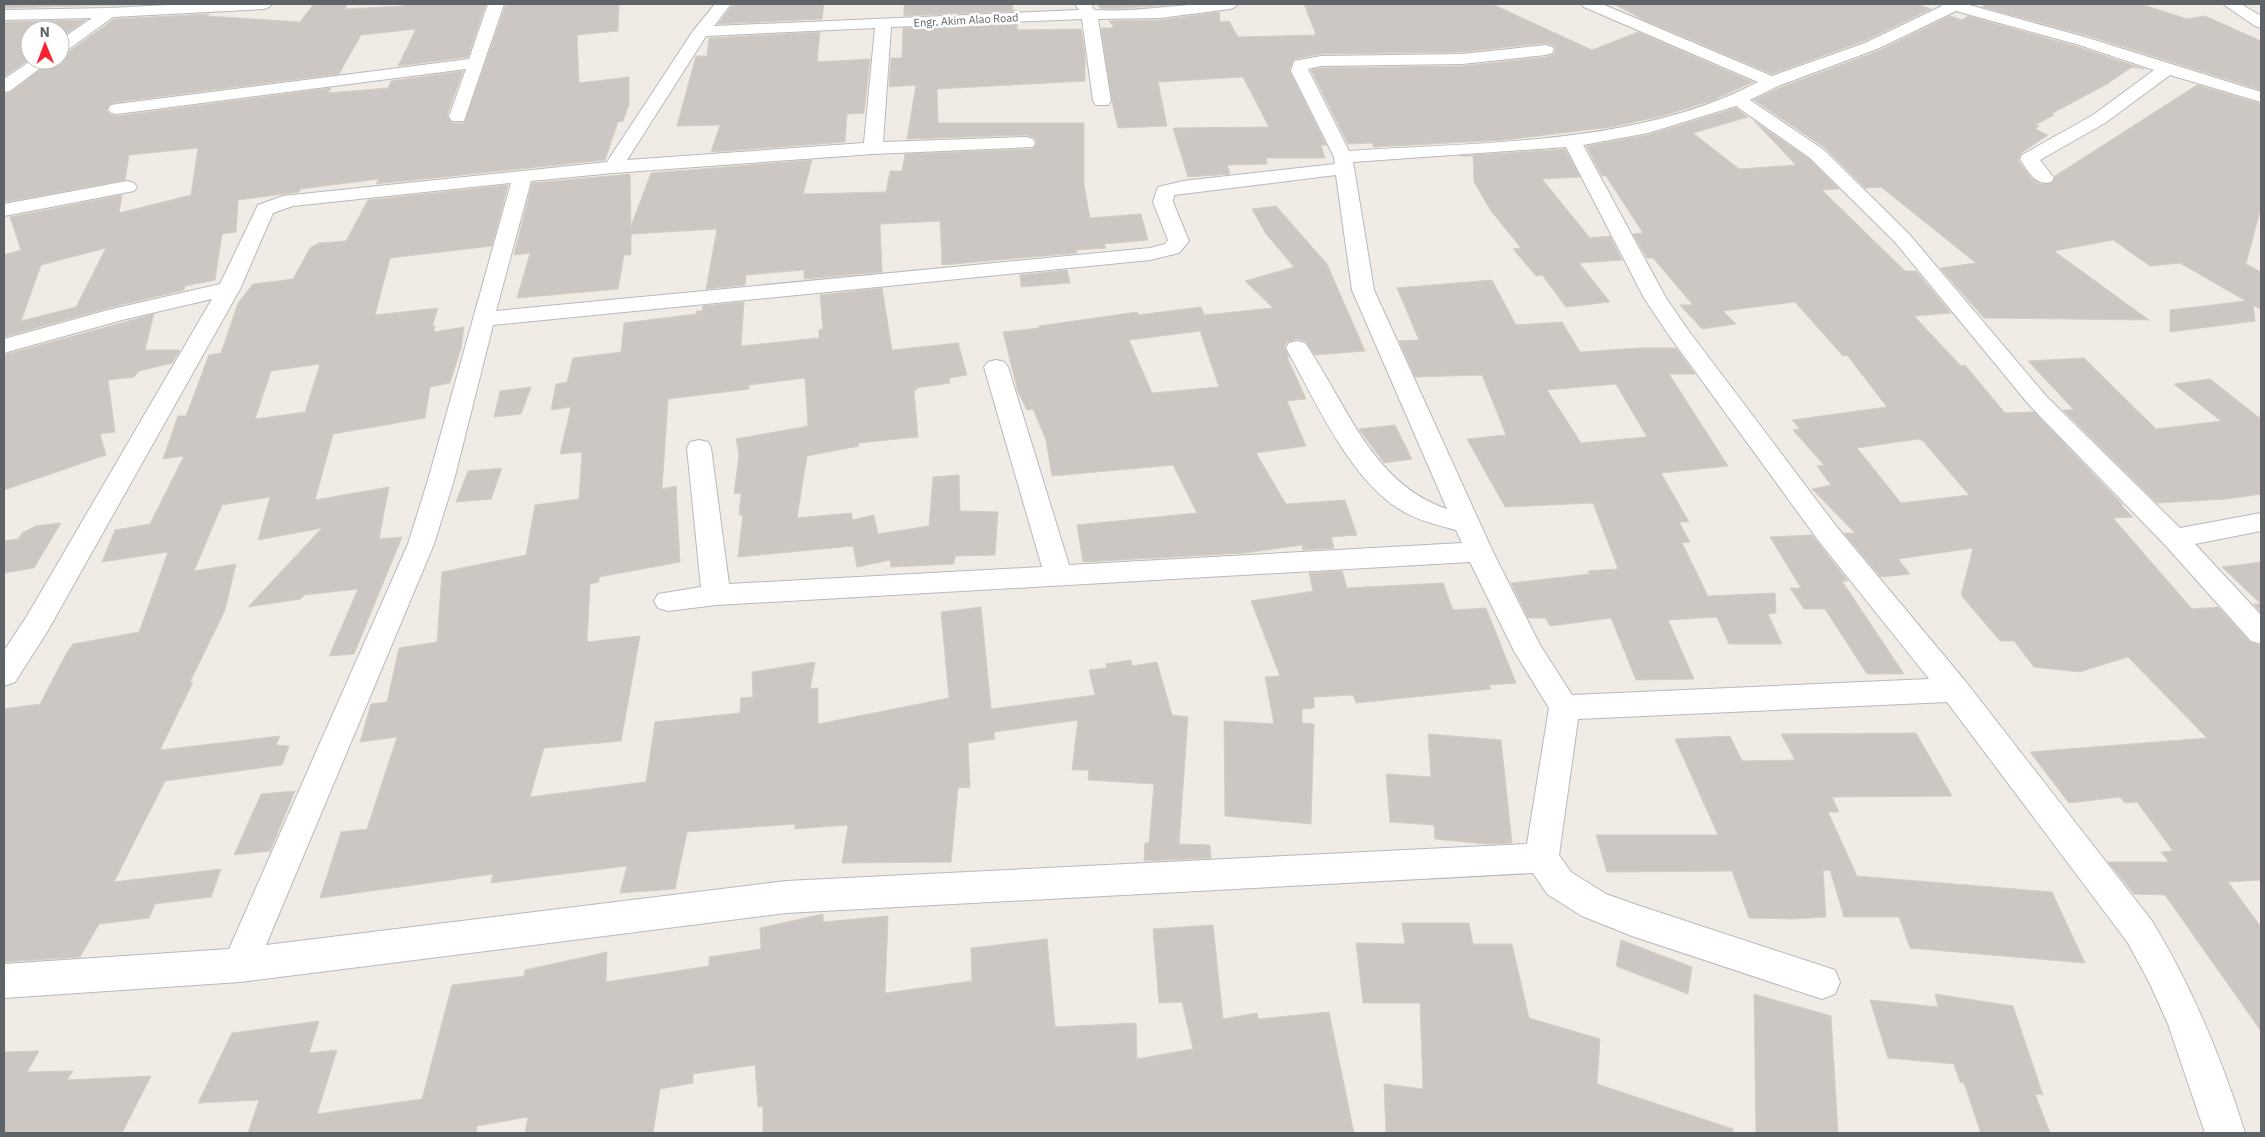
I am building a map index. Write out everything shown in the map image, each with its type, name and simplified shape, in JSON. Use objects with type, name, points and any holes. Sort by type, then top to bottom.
[{"type":"street","points":[[4,15],[109,14],[264,4]]},
{"type":"street","points":[[458,117],[496,4]]},
{"type":"street","points":[[613,167],[701,31],[722,4]]},
{"type":"street","name":"Engr. Akim Alao Road","points":[[701,31],[883,24],[1086,9],[1124,16],[1230,4]]},
{"type":"street","points":[[1589,4],[1772,82]]},
{"type":"street","points":[[483,319],[1150,254],[1172,249],[1179,240],[1163,202],[1165,191],[1344,162],[1572,140],[1642,129],[1738,100],[1772,82],[1871,46],[1954,4],[2082,41],[2261,97]]},
{"type":"street","points":[[2232,4],[2261,23]]},
{"type":"street","points":[[1086,9],[1102,101]]},
{"type":"street","points":[[70,41],[109,14]]},
{"type":"street","points":[[873,148],[883,24]]},
{"type":"street","points":[[1546,50],[1483,58],[1321,61],[1300,65],[1299,71],[1344,162],[1363,290],[1453,496],[1529,651],[1564,707],[1542,858],[1560,883],[1594,905],[1632,920],[1822,982]]},
{"type":"street","points":[[117,109],[475,63]]},
{"type":"street","points":[[2044,178],[2029,158],[2099,119],[2167,69]]},
{"type":"street","points":[[4,87],[29,70]]},
{"type":"street","points":[[1738,100],[1802,142],[1851,185],[1902,238],[2038,401],[2174,538],[2261,633]]},
{"type":"street","points":[[1572,140],[1648,286],[1679,334],[1827,533],[1955,690],[2140,932],[2163,972],[2186,1022],[2225,1133]]},
{"type":"street","points":[[4,674],[37,624],[229,289],[265,210],[276,204],[290,200],[613,167],[873,148],[1026,143]]},
{"type":"street","points":[[240,965],[421,544],[441,480],[483,319],[524,175]]},
{"type":"street","points":[[4,210],[127,187]]},
{"type":"street","points":[[4,346],[148,306],[229,289]]},
{"type":"street","points":[[1297,348],[1361,456],[1380,479],[1406,502],[1442,518],[1467,524]]},
{"type":"street","points":[[996,367],[1059,576]]},
{"type":"street","points":[[698,448],[716,595]]},
{"type":"street","points":[[2174,538],[2261,522]]},
{"type":"street","points":[[668,601],[716,595],[1480,552]]},
{"type":"street","points":[[1564,707],[1955,690]]},
{"type":"street","points":[[4,981],[240,965],[786,897],[1542,858]]},
{"type":"building","points":[[4,4],[156,4],[4,8]]},
{"type":"building","points":[[347,4],[345,9],[403,6],[403,4],[486,4],[468,57],[398,66],[416,29],[361,35],[339,74],[117,102],[110,104],[106,110],[111,115],[117,116],[331,88],[328,93],[388,88],[391,81],[463,71],[447,116],[452,123],[464,123],[506,4],[619,4],[618,31],[577,35],[579,83],[629,77],[629,105],[623,121],[618,122],[605,160],[376,184],[379,179],[300,189],[299,192],[238,200],[236,232],[222,234],[215,280],[185,286],[184,290],[108,308],[4,337],[4,255],[21,250],[10,217],[122,195],[119,213],[191,195],[198,148],[129,155],[125,180],[6,202],[4,196],[4,94],[11,92],[40,70],[70,70],[70,51],[114,19],[209,14],[207,16],[300,22],[313,5]],"holes":[[[106,248],[76,307],[21,321],[41,265]]]},
{"type":"building","points":[[733,4],[824,4],[822,19],[718,24]]},
{"type":"building","points":[[904,4],[1012,4],[1013,10],[1018,11],[904,16]]},
{"type":"building","points":[[1097,4],[1181,4],[1112,9],[1100,8]]},
{"type":"building","points":[[1304,4],[1492,4],[1592,50],[1638,32],[1753,82],[1711,101],[1662,116],[1611,127],[1505,140],[1374,147],[1372,143],[1348,144],[1311,70],[1321,68],[1462,66],[1546,57],[1554,54],[1556,49],[1553,45],[1546,43],[1462,52],[1321,54],[1294,59],[1289,70],[1326,145],[1321,145],[1325,158],[1266,158],[1267,164],[1227,165],[1230,174],[1188,177],[1173,128],[1269,127],[1243,77],[1158,82],[1167,126],[1118,128],[1112,102],[1101,28],[1114,28],[1109,21],[1160,20],[1219,12],[1220,22],[1229,21],[1238,37],[1316,35]]},
{"type":"building","points":[[1614,4],[1917,4],[1931,9],[1864,41],[1772,74],[1644,20]]},
{"type":"building","points":[[1986,4],[2141,4],[2187,19],[2205,16],[2261,41],[2261,90],[2089,36],[1982,7]]},
{"type":"building","points":[[1950,16],[1962,20],[1968,16],[2075,46],[2144,69],[2132,67],[2107,84],[2051,114],[2054,115],[2035,125],[2039,126],[2035,129],[2048,135],[2021,153],[2018,160],[2031,178],[2040,184],[2052,183],[2055,176],[2197,85],[2261,104],[2261,207],[2246,264],[2261,272],[2261,309],[2253,305],[2255,321],[2170,332],[2170,310],[2246,301],[2180,263],[2150,266],[2113,240],[2054,251],[2149,320],[1984,318],[1940,268],[1976,263],[1881,187],[1865,188],[1825,148],[1754,100],[1779,88],[1878,51]]},
{"type":"building","points":[[70,20],[86,20],[70,31]]},
{"type":"building","points":[[4,22],[20,22],[20,66],[4,77]]},
{"type":"building","points":[[1017,24],[1017,30],[1081,29],[1085,54],[1085,81],[937,89],[938,123],[1084,123],[1084,185],[1090,218],[1141,214],[1148,240],[1104,244],[1106,248],[1076,250],[1077,253],[942,265],[940,221],[880,224],[882,272],[804,279],[804,270],[746,275],[745,285],[706,289],[717,229],[631,234],[631,255],[624,255],[618,289],[517,298],[530,253],[514,255],[532,183],[630,174],[631,226],[651,173],[812,160],[803,194],[886,192],[890,171],[902,171],[905,154],[1033,149],[1037,144],[1035,138],[1026,135],[907,139],[916,85],[889,87],[891,58],[902,58],[903,28]]},
{"type":"building","points":[[820,32],[817,62],[870,59],[864,113],[847,114],[845,142],[711,152],[720,125],[677,126],[696,56],[707,56],[709,38]]},
{"type":"building","points":[[1736,108],[1748,117],[1693,133],[1739,169],[1796,165],[1754,121],[1809,159],[1839,189],[1822,190],[1905,271],[1916,271],[1951,313],[1914,316],[1961,366],[1965,365],[2005,413],[2034,412],[2123,505],[2121,505],[2133,517],[2113,518],[2192,609],[2218,607],[2250,642],[2261,646],[2261,880],[2228,882],[2261,927],[2261,1031],[2165,895],[2134,894],[2108,862],[2169,862],[2161,852],[2173,851],[2137,802],[2125,803],[2120,797],[2069,803],[2030,752],[2207,738],[2128,657],[2079,672],[2034,667],[2014,641],[2000,641],[1961,595],[1973,548],[1898,559],[1910,574],[1881,577],[1844,533],[1855,533],[1812,489],[1831,485],[1817,466],[1824,465],[1793,430],[1800,429],[1792,420],[1887,407],[1847,355],[1843,356],[1795,302],[1723,311],[1736,324],[1702,329],[1680,305],[1693,305],[1653,258],[1647,258],[1633,234],[1643,233],[1606,176],[1602,176],[1586,146],[1648,135]],"holes":[[[1918,439],[1923,441],[1969,495],[1901,503],[1857,448]]]},
{"type":"building","points":[[1565,149],[1580,177],[1542,179],[1590,238],[1610,236],[1622,260],[1579,263],[1610,302],[1566,307],[1542,275],[1536,276],[1513,249],[1521,248],[1491,211],[1474,182],[1473,156],[1460,156]]},
{"type":"building","points":[[508,185],[492,246],[390,258],[375,315],[438,308],[432,327],[435,326],[434,332],[464,327],[461,348],[450,383],[430,387],[425,418],[333,434],[315,500],[389,487],[379,539],[402,537],[354,654],[329,656],[358,589],[304,595],[301,599],[248,607],[322,528],[258,540],[270,497],[222,505],[194,571],[236,564],[225,610],[160,750],[280,736],[276,745],[289,746],[282,765],[165,781],[114,882],[221,869],[211,897],[155,904],[149,918],[99,924],[80,957],[4,962],[4,709],[40,704],[73,644],[139,632],[168,552],[102,562],[115,530],[150,524],[184,456],[163,459],[178,416],[186,416],[209,355],[221,353],[238,303],[253,284],[293,279],[310,248],[319,243],[346,241],[368,200]],"holes":[[[320,364],[305,412],[255,419],[271,371]]]},
{"type":"building","points":[[1276,206],[1327,264],[1365,351],[1315,355],[1305,341],[1297,339],[1287,342],[1284,347],[1289,357],[1287,357],[1306,399],[1287,401],[1306,446],[1256,453],[1286,504],[1345,500],[1357,535],[1331,537],[1334,548],[1303,550],[1302,545],[1245,553],[1083,562],[1077,525],[1197,513],[1173,465],[1052,476],[1046,440],[1033,409],[1027,410],[1018,392],[1003,332],[1137,312],[1138,315],[1201,307],[1204,315],[1273,308],[1245,281],[1294,267],[1266,234],[1252,209]],"holes":[[[1200,331],[1219,387],[1152,393],[1129,340]]]},
{"type":"building","points":[[1067,270],[1070,283],[1021,287],[1020,275]]},
{"type":"building","points":[[1492,280],[1516,325],[1562,322],[1580,352],[1676,348],[1695,374],[1669,374],[1728,466],[1661,473],[1689,522],[1679,522],[1690,542],[1682,543],[1708,596],[1775,593],[1776,613],[1768,614],[1782,644],[1729,644],[1717,617],[1668,620],[1694,679],[1636,680],[1611,618],[1550,626],[1546,618],[1528,618],[1511,583],[1590,574],[1588,571],[1618,569],[1593,503],[1505,507],[1467,439],[1506,435],[1482,375],[1415,377],[1399,341],[1419,340],[1397,288]],"holes":[[[1616,384],[1647,437],[1581,443],[1547,390]]]},
{"type":"building","points":[[882,288],[892,350],[958,343],[967,375],[949,378],[950,383],[916,388],[917,390],[914,390],[918,437],[858,443],[859,446],[807,456],[797,518],[852,513],[852,520],[874,515],[878,534],[929,526],[933,477],[959,475],[960,511],[998,512],[995,555],[955,556],[954,564],[891,567],[890,560],[857,567],[853,546],[738,557],[743,515],[739,515],[741,493],[734,494],[739,455],[736,439],[808,426],[805,378],[749,385],[749,389],[668,399],[662,489],[676,486],[680,562],[599,577],[599,582],[590,584],[587,642],[640,636],[621,741],[544,748],[530,797],[646,782],[655,722],[740,713],[741,698],[753,697],[752,672],[815,662],[810,689],[818,688],[818,724],[949,698],[941,612],[981,607],[991,709],[1095,695],[1089,670],[1107,668],[1106,664],[1131,660],[1132,666],[1157,662],[1172,715],[1188,717],[1179,844],[1210,845],[1211,858],[1144,861],[1145,843],[1149,843],[1154,784],[1088,780],[1089,770],[1072,770],[1078,720],[994,732],[995,739],[968,743],[970,787],[958,788],[951,862],[842,863],[848,825],[795,829],[795,824],[687,832],[675,889],[620,893],[627,866],[491,883],[493,874],[320,898],[341,832],[367,829],[397,737],[360,742],[371,704],[387,702],[399,648],[437,642],[442,572],[526,555],[535,505],[579,499],[582,452],[560,454],[571,407],[551,410],[556,384],[567,382],[573,358],[621,352],[624,323],[696,314],[697,311],[702,311],[703,306],[744,302],[741,346],[819,338],[819,330],[823,329],[820,295]]},
{"type":"building","points":[[154,314],[145,350],[180,350],[172,363],[139,371],[134,377],[108,380],[115,432],[100,434],[106,455],[4,490],[4,355]]},
{"type":"building","points":[[2084,358],[2156,429],[2221,421],[2174,384],[2210,379],[2261,419],[2261,494],[2227,499],[2157,503],[2063,410],[2074,410],[2028,361]]},
{"type":"building","points":[[531,387],[521,414],[494,417],[500,391]]},
{"type":"building","points":[[1395,425],[1412,459],[1384,463],[1359,429]]},
{"type":"building","points":[[502,468],[491,499],[456,502],[468,471]]},
{"type":"building","points":[[61,523],[34,568],[4,573],[4,541],[18,539],[22,533],[36,526]]},
{"type":"building","points":[[1812,535],[1848,581],[1842,581],[1904,674],[1867,674],[1825,609],[1804,609],[1790,588],[1801,588],[1770,537]]},
{"type":"building","points":[[2261,562],[2261,604],[2222,567]]},
{"type":"building","points":[[1342,571],[1347,588],[1443,583],[1453,610],[1486,608],[1516,683],[1489,685],[1491,689],[1356,703],[1353,695],[1314,697],[1314,708],[1302,709],[1302,723],[1314,724],[1311,824],[1225,816],[1224,721],[1274,724],[1265,677],[1280,676],[1251,601],[1313,591],[1309,573]]},
{"type":"building","points":[[2254,604],[2261,604],[2261,613]]},
{"type":"building","points":[[1916,733],[1952,796],[1832,797],[1839,812],[1828,812],[1857,876],[2052,892],[2085,963],[1910,948],[1899,917],[1844,917],[1830,870],[1823,871],[1826,917],[1794,919],[1749,918],[1732,871],[1607,872],[1596,835],[1718,835],[1675,739],[1730,736],[1742,761],[1795,760],[1781,734]]},
{"type":"building","points":[[1428,734],[1501,740],[1512,843],[1486,844],[1435,839],[1434,825],[1390,822],[1386,774],[1431,777]]},
{"type":"building","points":[[295,791],[270,851],[234,855],[261,794]]},
{"type":"building","points":[[823,914],[823,922],[888,916],[885,993],[972,981],[971,948],[1047,939],[1055,1027],[1136,1023],[1137,1059],[1193,1049],[1182,1002],[1159,1003],[1153,929],[1213,925],[1223,1019],[1257,1013],[1258,1019],[1329,1012],[1354,1133],[763,1133],[763,1106],[758,1107],[755,1065],[693,1074],[693,1083],[660,1089],[653,1133],[525,1133],[528,1117],[477,1126],[476,1133],[248,1133],[259,1100],[198,1103],[232,1033],[319,1021],[309,1053],[337,1050],[317,1114],[422,1099],[452,985],[524,976],[525,970],[607,952],[606,982],[709,966],[709,957],[761,949],[760,928]]},
{"type":"building","points":[[1402,923],[1469,923],[1473,944],[1512,944],[1529,1018],[1600,1039],[1597,1084],[1733,1129],[1732,1133],[1386,1133],[1384,1084],[1423,1089],[1420,1003],[1363,1003],[1356,943],[1405,944]]},
{"type":"building","points":[[1621,940],[1692,967],[1688,994],[1616,966]]},
{"type":"building","points":[[1754,994],[1831,1016],[1838,1133],[1756,1133]]},
{"type":"building","points":[[1935,994],[2013,1006],[2043,1095],[2035,1094],[2050,1133],[1981,1133],[1964,1083],[1960,1082],[1954,1064],[1888,1058],[1870,1000],[1938,1007]]},
{"type":"building","points":[[39,1051],[27,1072],[73,1071],[67,1080],[151,1076],[122,1133],[4,1133],[4,1052]]}]
